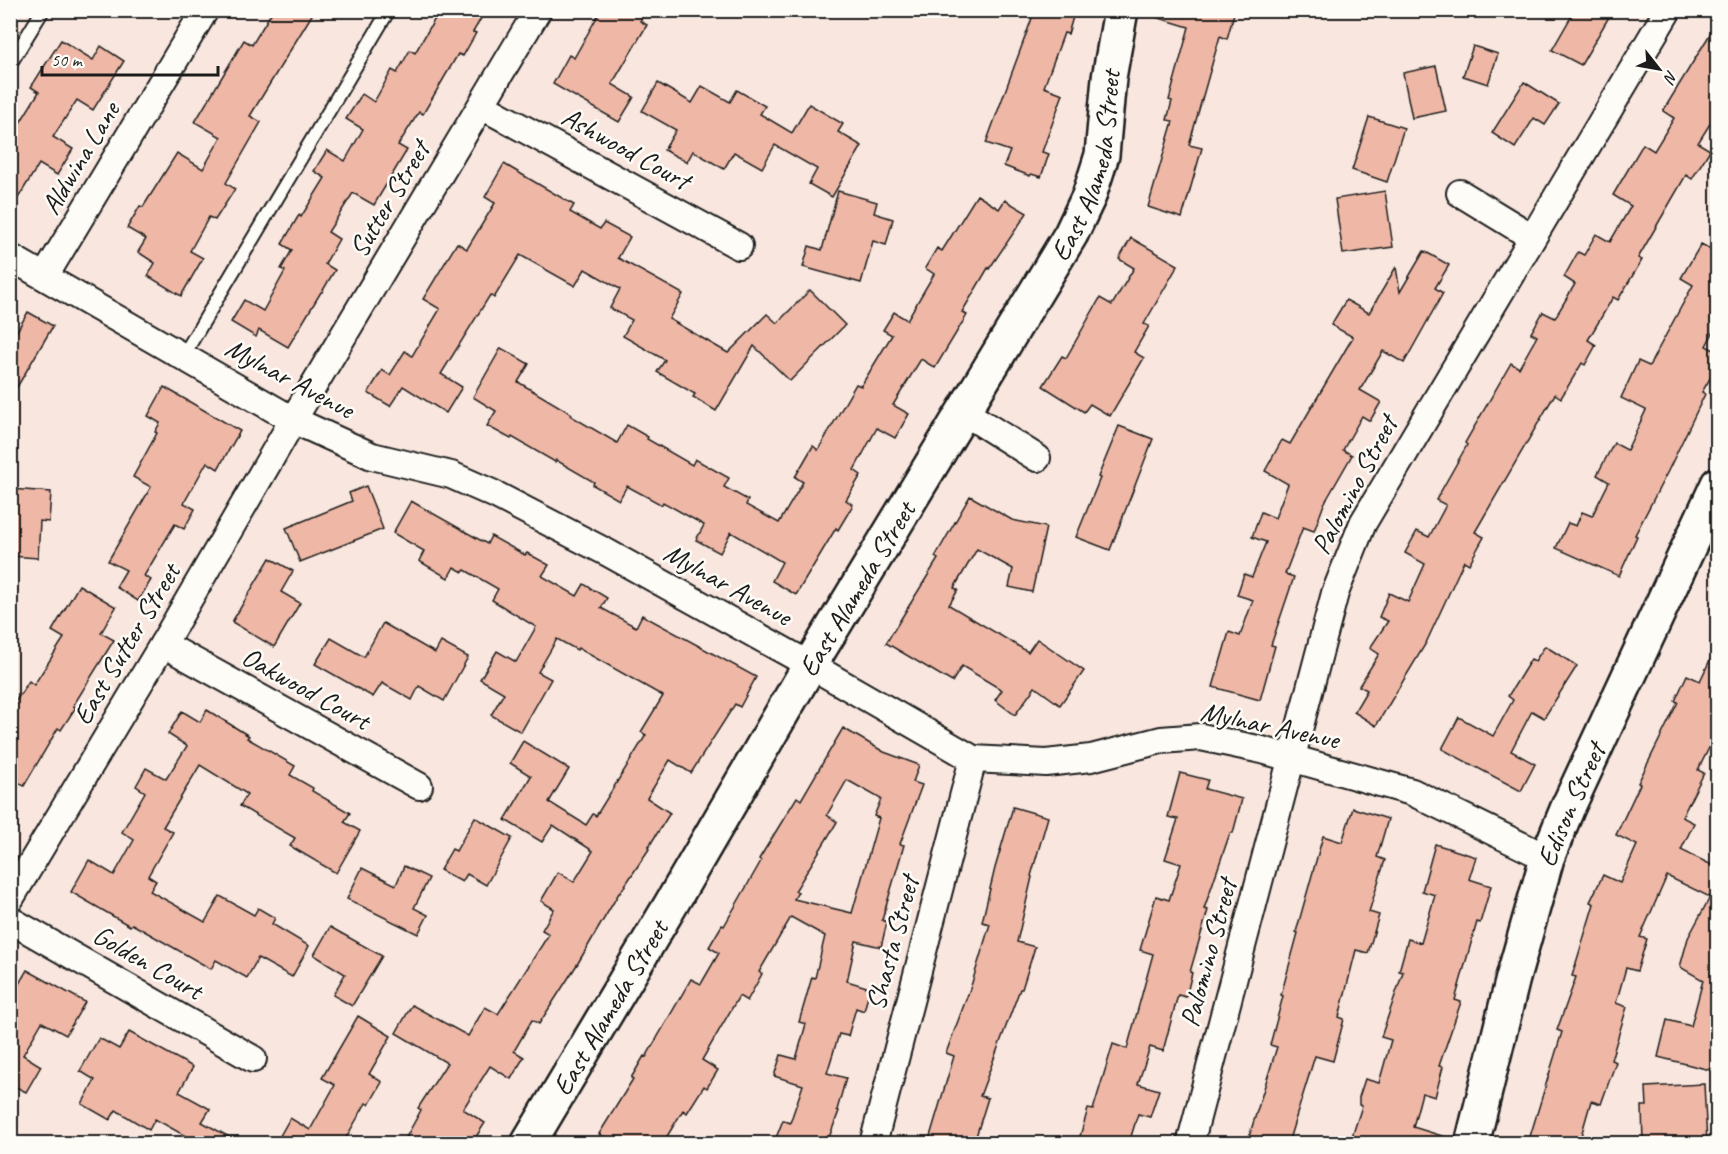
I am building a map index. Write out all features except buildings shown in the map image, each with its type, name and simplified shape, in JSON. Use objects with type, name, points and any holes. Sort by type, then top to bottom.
[{"type":"street","name":"Aldwina Lane","points":[[45,276],[205,10]]},
{"type":"street","name":"Sutter Street","points":[[293,420],[538,10]]},
{"type":"street","name":"East Alameda Street","points":[[528,1143],[670,906],[810,665],[1071,234],[1089,196],[1102,155],[1109,78],[1121,10]]},
{"type":"street","name":"Palomino Street","points":[[1190,1143],[1335,593],[1363,523],[1668,10]]},
{"type":"street","name":"Ashwood Court","points":[[482,106],[739,246]]},
{"type":"street","points":[[1460,193],[1532,237]]},
{"type":"street","name":"Mylnar Avenue","points":[[10,257],[293,420],[372,456],[451,475],[494,494],[608,553],[973,759],[1046,763],[1091,758],[1161,740],[1201,737],[1262,750],[1412,792],[1547,858]]},
{"type":"street","points":[[964,412],[1037,458]]},
{"type":"street","name":"East Sutter Street","points":[[10,899],[163,644],[293,420]]},
{"type":"street","name":"Edison Street","points":[[1472,1143],[1513,978],[1547,858],[1568,807],[1718,484]]},
{"type":"street","name":"Oakwood Court","points":[[163,644],[419,786]]},
{"type":"street","name":"Shasta Street","points":[[873,1143],[973,759]]},
{"type":"street","name":"Golden Court","points":[[10,920],[253,1059]]},
{"type":"lane","points":[[10,64],[43,10]]},
{"type":"lane","points":[[183,356],[389,10]]}]
